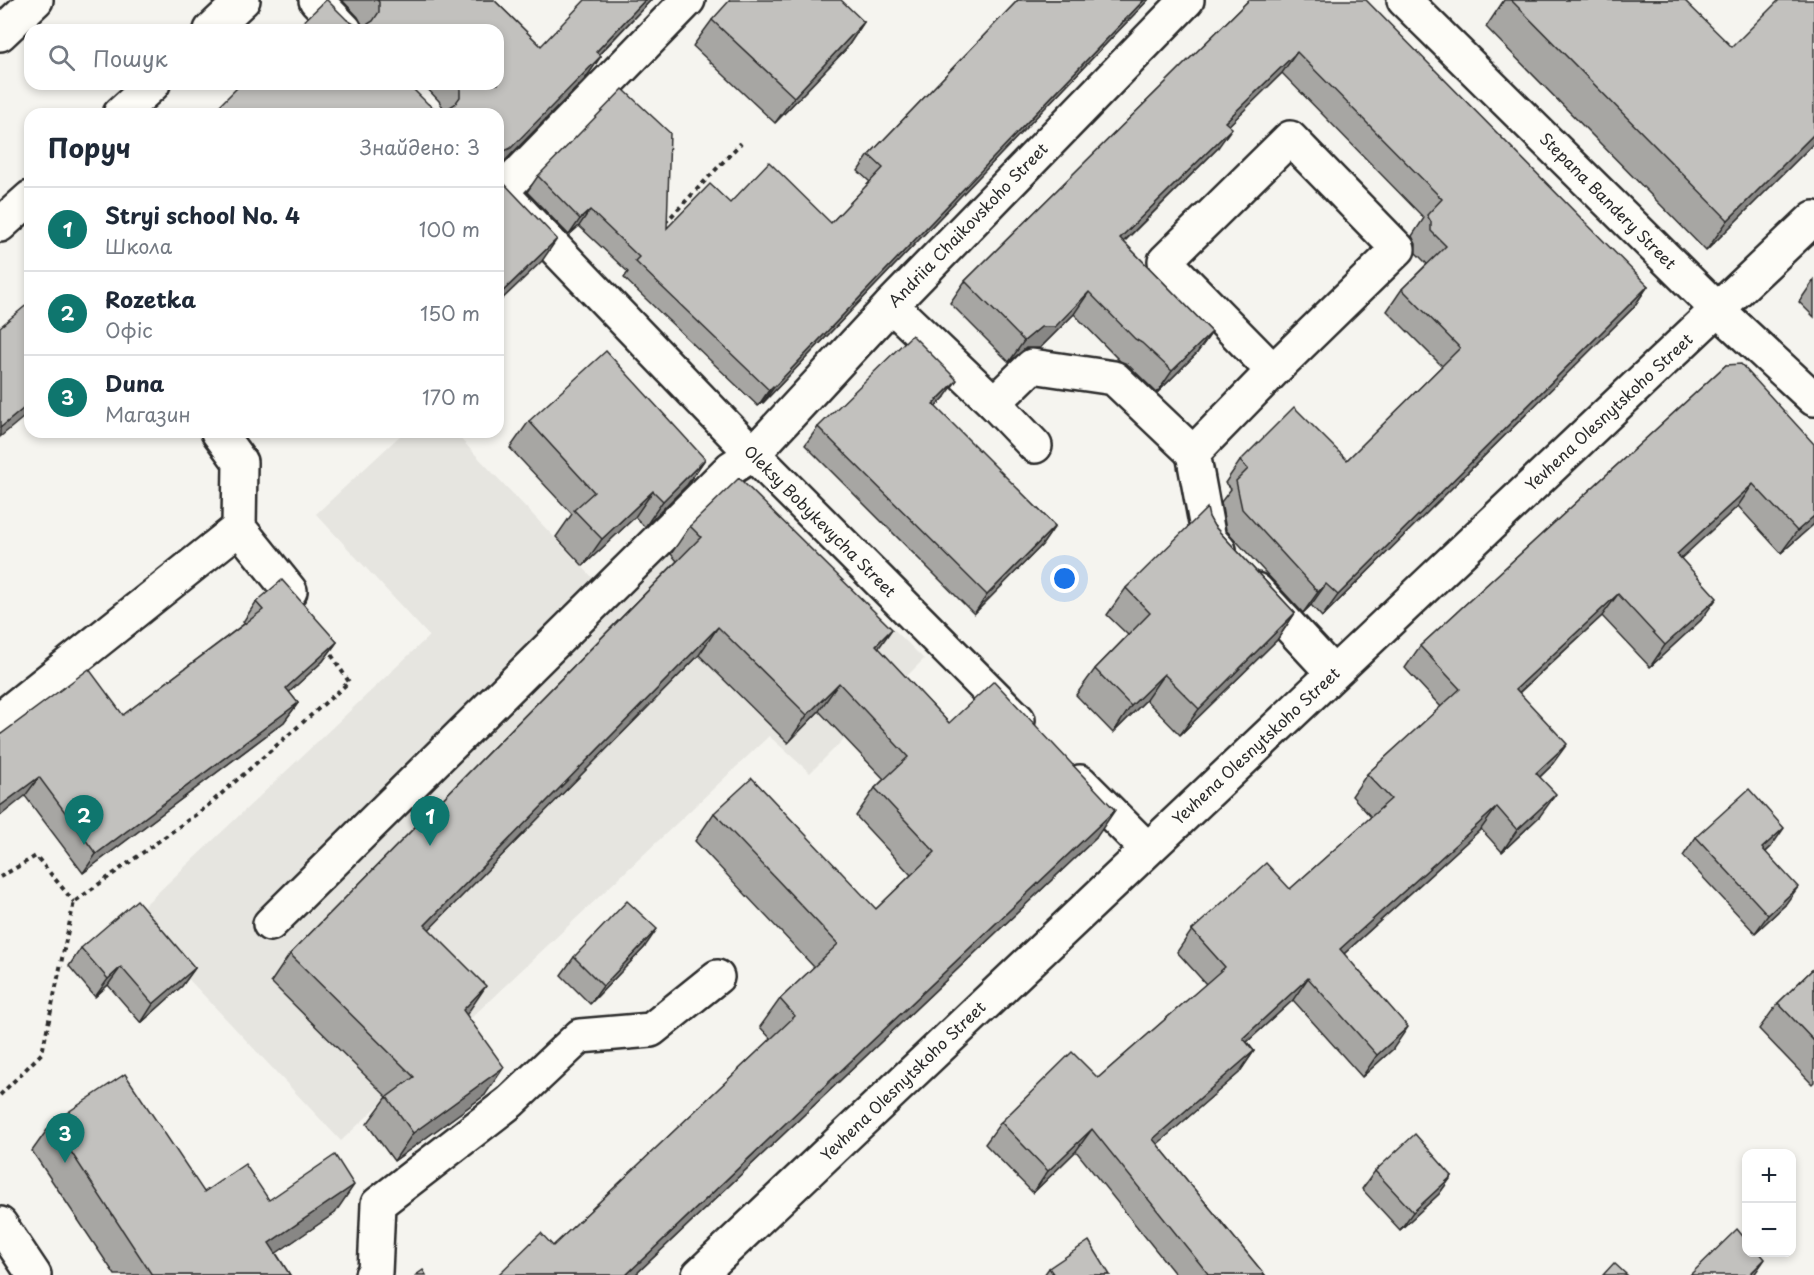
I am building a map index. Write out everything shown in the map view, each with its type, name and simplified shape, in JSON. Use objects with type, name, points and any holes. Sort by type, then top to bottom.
[{"type":"street","points":[[0,34],[36,0]]},
{"type":"street","points":[[217,24],[243,0]]},
{"type":"street","points":[[316,0],[339,24]]},
{"type":"street","points":[[504,187],[688,0]]},
{"type":"street","name":"Andriia Chaikovskoho Street","points":[[270,924],[731,468],[753,454],[891,305],[1187,0]]},
{"type":"street","name":"Stepana Bandery Street","points":[[1404,0],[1717,309],[1814,399]]},
{"type":"street","points":[[127,108],[146,90]]},
{"type":"street","points":[[1193,453],[1398,249],[1290,138],[1165,261],[1273,371]]},
{"type":"street","name":"Oleksy Bobykevycha Street","points":[[504,195],[753,454],[1038,740]]},
{"type":"street","name":"Yevhena Olesnytskoho Street","points":[[699,1275],[1814,218]]},
{"type":"street","points":[[891,305],[994,403],[1035,446]]},
{"type":"street","points":[[994,403],[1032,366],[1114,378],[1193,453],[1209,539],[1333,673]]},
{"type":"street","points":[[222,438],[240,462],[239,528],[290,591]]},
{"type":"street","points":[[0,718],[239,528]]},
{"type":"street","points":[[1063,765],[1147,849]]},
{"type":"street","points":[[372,1275],[375,1273],[378,1204],[510,1102],[580,1036],[651,1030],[717,977]]},
{"type":"street","points":[[0,1224],[34,1275]]},
{"type":"path","points":[[662,226],[741,143]]},
{"type":"path","points":[[0,1095],[42,1053],[74,902],[205,808],[350,682],[326,646]]},
{"type":"path","points":[[0,877],[36,856],[74,902]]},
{"type":"shaded area","points":[[398,438],[460,438],[594,579],[721,458],[924,659],[810,773],[769,736],[341,1141],[131,918],[429,636],[316,514]]},
{"type":"building","points":[[327,0],[353,24],[301,24]]},
{"type":"building","points":[[377,0],[494,0],[541,46],[585,0],[645,0],[596,52],[601,56],[511,148],[504,151],[504,108],[449,108],[460,97],[460,90],[504,90],[504,24],[368,24],[379,12]]},
{"type":"building","points":[[730,0],[841,0],[864,22],[794,97],[712,20]]},
{"type":"building","points":[[1018,0],[1144,0],[769,390],[635,261],[639,257],[590,210],[580,219],[538,176],[623,89],[670,133],[667,228],[710,184],[730,203],[769,162],[831,223],[883,168],[869,155]]},
{"type":"building","points":[[1249,0],[1366,0],[1648,286],[1338,595],[1326,584],[1318,592],[1242,509],[1236,481],[1248,469],[1240,461],[1294,407],[1347,460],[1460,348],[1402,289],[1446,246],[1431,231],[1431,222],[1427,215],[1442,199],[1297,52],[1225,122],[1232,128],[1120,238],[1212,332],[1172,371],[1135,339],[1089,292],[1055,327],[1041,327],[1024,341],[965,281]]},
{"type":"building","points":[[1511,0],[1684,0],[1732,47],[1779,0],[1814,0],[1814,134],[1728,220]]},
{"type":"building","points":[[235,90],[414,90],[434,108],[217,108]]},
{"type":"building","points":[[504,183],[557,239],[504,290]]},
{"type":"building","points":[[24,307],[24,408],[0,428],[0,327]]},
{"type":"building","points":[[912,335],[957,380],[933,404],[1055,526],[987,595],[818,427]]},
{"type":"building","points":[[606,351],[705,459],[663,501],[653,491],[602,539],[574,510],[594,492],[529,421]]},
{"type":"building","points":[[1741,364],[1814,444],[1814,516],[1797,531],[1753,484],[1677,554],[1717,598],[1665,645],[1618,594],[1516,689],[1567,744],[1536,773],[1556,794],[1517,830],[1497,807],[1340,949],[1408,1027],[1377,1055],[1308,978],[1243,1038],[1254,1051],[1153,1139],[1265,1275],[1209,1275],[1092,1129],[1048,1171],[1001,1122],[1072,1052],[1098,1078],[1225,967],[1192,930],[1266,863],[1290,889],[1391,799],[1367,774],[1460,689],[1420,646],[1726,365]]},
{"type":"building","points":[[739,478],[892,629],[876,645],[949,723],[994,681],[1115,810],[626,1275],[498,1275],[541,1233],[553,1246],[795,1016],[780,999],[838,944],[714,813],[752,778],[876,909],[935,852],[875,788],[908,757],[839,683],[807,715],[718,627],[425,925],[486,986],[463,1010],[504,1067],[413,1133],[387,1097],[414,1077],[290,954],[701,537],[690,526]]},
{"type":"building","points":[[1207,508],[1214,526],[1295,613],[1199,709],[1164,674],[1131,706],[1095,669],[1150,613],[1126,588]]},
{"type":"building","points":[[282,580],[337,642],[286,688],[298,703],[96,854],[39,777],[0,806],[0,735],[89,669],[123,715],[263,610],[256,602]]},
{"type":"building","points":[[1749,789],[1784,828],[1762,848],[1798,887],[1768,915],[1696,837]]},
{"type":"building","points":[[137,900],[195,968],[153,1004],[121,967],[108,979],[81,948]]},
{"type":"building","points":[[627,901],[657,929],[603,986],[574,957]]},
{"type":"building","points":[[1814,968],[1814,1041],[1778,1003]]},
{"type":"building","points":[[125,1074],[204,1192],[245,1164],[269,1200],[335,1155],[354,1185],[269,1243],[290,1275],[152,1275],[52,1123]]},
{"type":"building","points":[[1415,1134],[1452,1176],[1413,1212],[1375,1171]]},
{"type":"building","points":[[1737,1229],[1742,1235],[1742,1257],[1763,1257],[1765,1259],[1749,1275],[1690,1275]]},
{"type":"building","points":[[1089,1241],[1110,1275],[1054,1275],[1049,1268]]},
{"type":"building","points":[[1614,1263],[1627,1275],[1603,1275]]},
{"type":"building","points":[[423,1270],[426,1275],[416,1275]]},
{"type":"place","name":"Rozetka","points":[[84,845]]},
{"type":"place","name":"Stryi school No. 4","points":[[430,846]]},
{"type":"place","name":"Duna","points":[[65,1163]]}]
